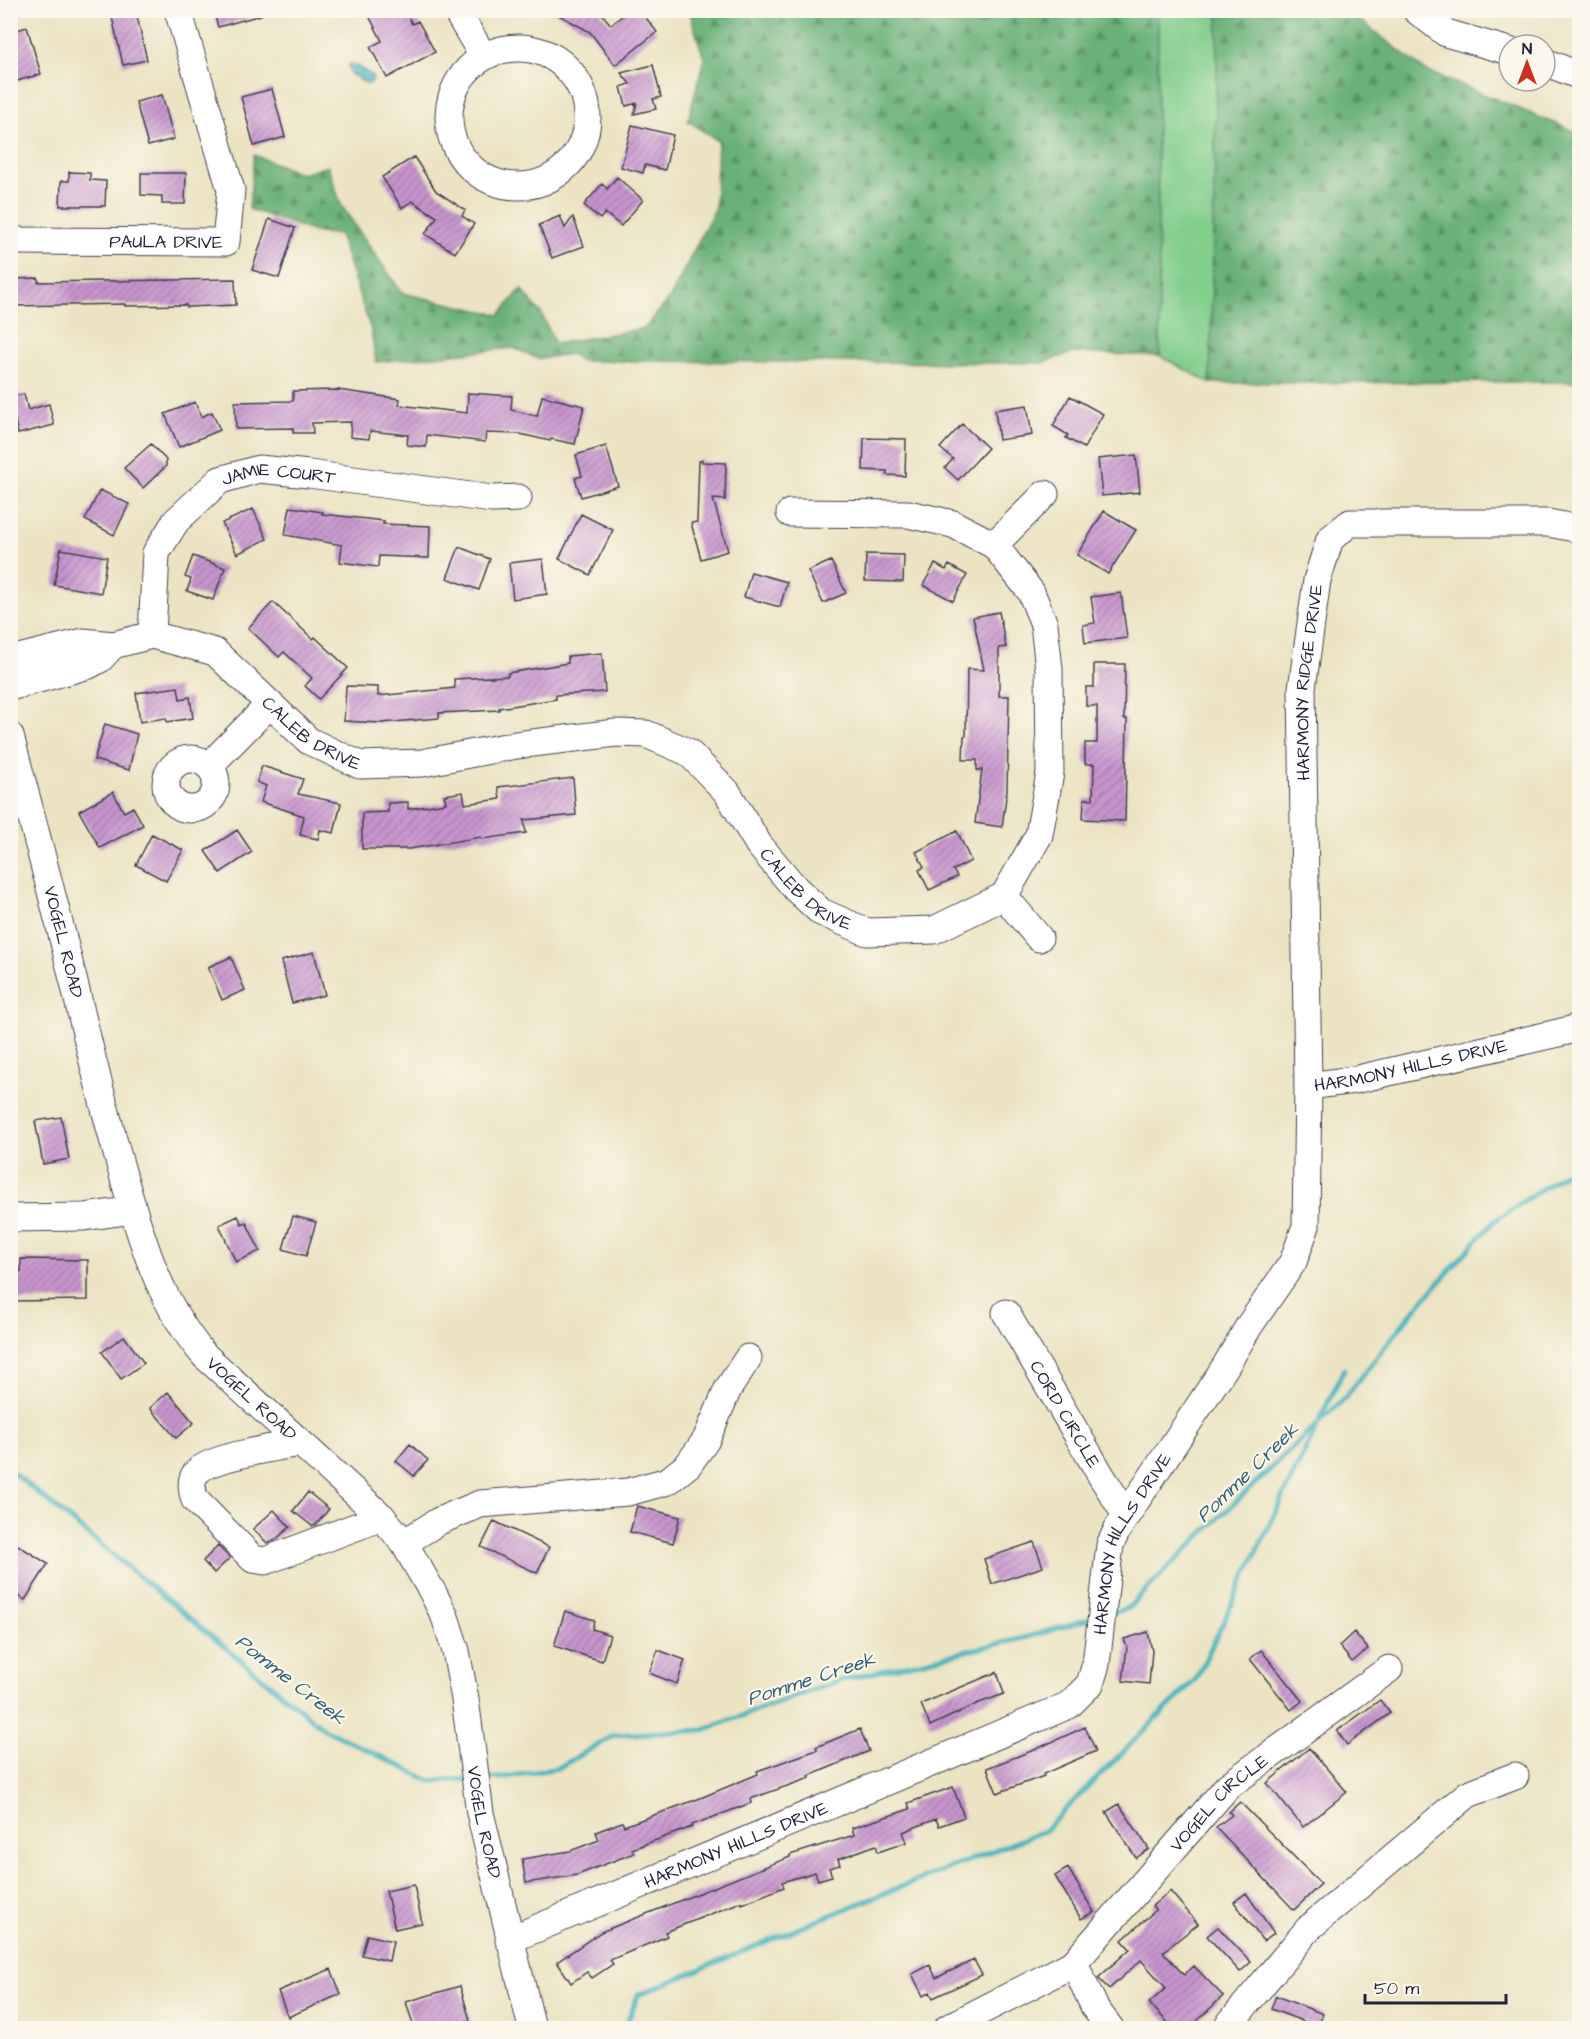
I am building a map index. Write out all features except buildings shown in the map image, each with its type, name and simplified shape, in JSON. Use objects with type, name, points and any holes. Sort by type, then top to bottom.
[{"type":"street","name":"PAULA DRIVE","points":[[10,241],[226,242],[231,190],[178,10]]},
{"type":"street","points":[[456,10],[483,56]]},
{"type":"street","points":[[1416,10],[1446,33],[1497,48]]},
{"type":"street","points":[[520,47],[539,51],[555,58],[569,70],[580,86],[587,105],[585,137],[578,152],[568,165],[549,179],[538,184],[517,187],[497,183],[478,174],[468,166],[453,145],[448,125],[449,105],[455,85],[467,69],[483,56],[501,49],[520,47]]},
{"type":"street","points":[[1557,67],[1580,76]]},
{"type":"street","name":"JAMIE COURT","points":[[152,635],[156,553],[176,520],[220,480],[259,470],[309,474],[492,499],[518,498]]},
{"type":"street","points":[[994,545],[1045,494]]},
{"type":"street","points":[[790,513],[908,514],[953,524],[994,545],[1031,592],[1044,624],[1049,669],[1050,773],[1039,835],[1004,896],[1039,938]]},
{"type":"street","name":"HARMONY RIDGE DRIVE","points":[[1308,1086],[1302,688],[1317,580],[1330,539],[1350,523],[1538,523],[1580,529]]},
{"type":"street","name":"CALEB DRIVE","points":[[10,660],[83,642],[113,645],[152,635],[215,652],[309,741],[360,765],[423,763],[516,745],[616,733],[646,734],[688,752],[727,792],[759,845],[796,889],[821,912],[867,932],[934,930],[1004,896]]},
{"type":"street","name":"CALEB DRIVE","points":[[10,687],[89,665],[113,645]]},
{"type":"street","points":[[209,766],[269,705]]},
{"type":"street","name":"VOGEL ROAD","points":[[10,736],[51,890],[104,1111],[133,1210],[164,1297],[187,1335],[204,1355],[382,1517],[404,1543],[445,1617],[456,1652],[465,1699],[480,1813],[532,2028]]},
{"type":"street","name":"HARMONY HILLS DRIVE","points":[[509,1940],[1069,1705],[1090,1684],[1096,1664],[1110,1545],[1126,1515],[1293,1262],[1305,1226],[1308,1086],[1354,1080],[1580,1026]]},
{"type":"street","points":[[10,1218],[84,1217],[133,1210]]},
{"type":"street","name":"CORD CIRCLE","points":[[1006,1313],[1126,1515]]},
{"type":"street","points":[[404,1543],[439,1521],[480,1504],[628,1492],[668,1481],[688,1465],[706,1440],[728,1389],[748,1358]]},
{"type":"street","points":[[300,1443],[217,1460],[203,1466],[192,1480],[195,1500],[257,1561],[265,1561],[382,1517]]},
{"type":"street","name":"VOGEL CIRCLE","points":[[948,2028],[1074,1963],[1228,1786],[1389,1669]]},
{"type":"street","points":[[1226,2028],[1310,1927],[1468,1794],[1515,1776]]},
{"type":"street","points":[[1074,1963],[1095,2008],[1110,2028]]},
{"type":"green space","points":[[695,11],[1158,11],[1160,356],[1072,353],[1041,363],[581,361],[571,354],[539,359],[513,348],[376,362],[371,330],[339,234],[318,233],[249,209],[254,155],[302,174],[328,166],[341,205],[402,293],[500,315],[521,289],[541,313],[555,344],[645,328],[670,298],[715,208],[718,141],[688,121],[704,59],[690,13]]},
{"type":"green space","points":[[1158,11],[1218,11],[1210,383],[1160,356]]},
{"type":"green space","points":[[1218,11],[1352,11],[1352,14],[1426,71],[1579,133],[1579,382],[1210,383]]},
{"type":"water","points":[[357,65],[373,76],[372,82],[368,84],[351,75],[348,66]]},
{"type":"waterway","name":"Pomme Creek","points":[[1111,1613],[1128,1608],[1344,1399],[1410,1315],[1493,1222],[1580,1163]]},
{"type":"waterway","points":[[1320,1419],[1344,1369]]},
{"type":"waterway","points":[[625,2028],[638,1995],[850,1907],[1044,1831],[1196,1679],[1316,1428]]},
{"type":"waterway","name":"Pomme Creek","points":[[10,1470],[324,1729],[431,1781],[468,1779]]},
{"type":"waterway","name":"Pomme Creek","points":[[483,1778],[501,1778],[558,1768],[615,1735],[703,1730],[841,1680],[1024,1638],[1093,1618]]}]
